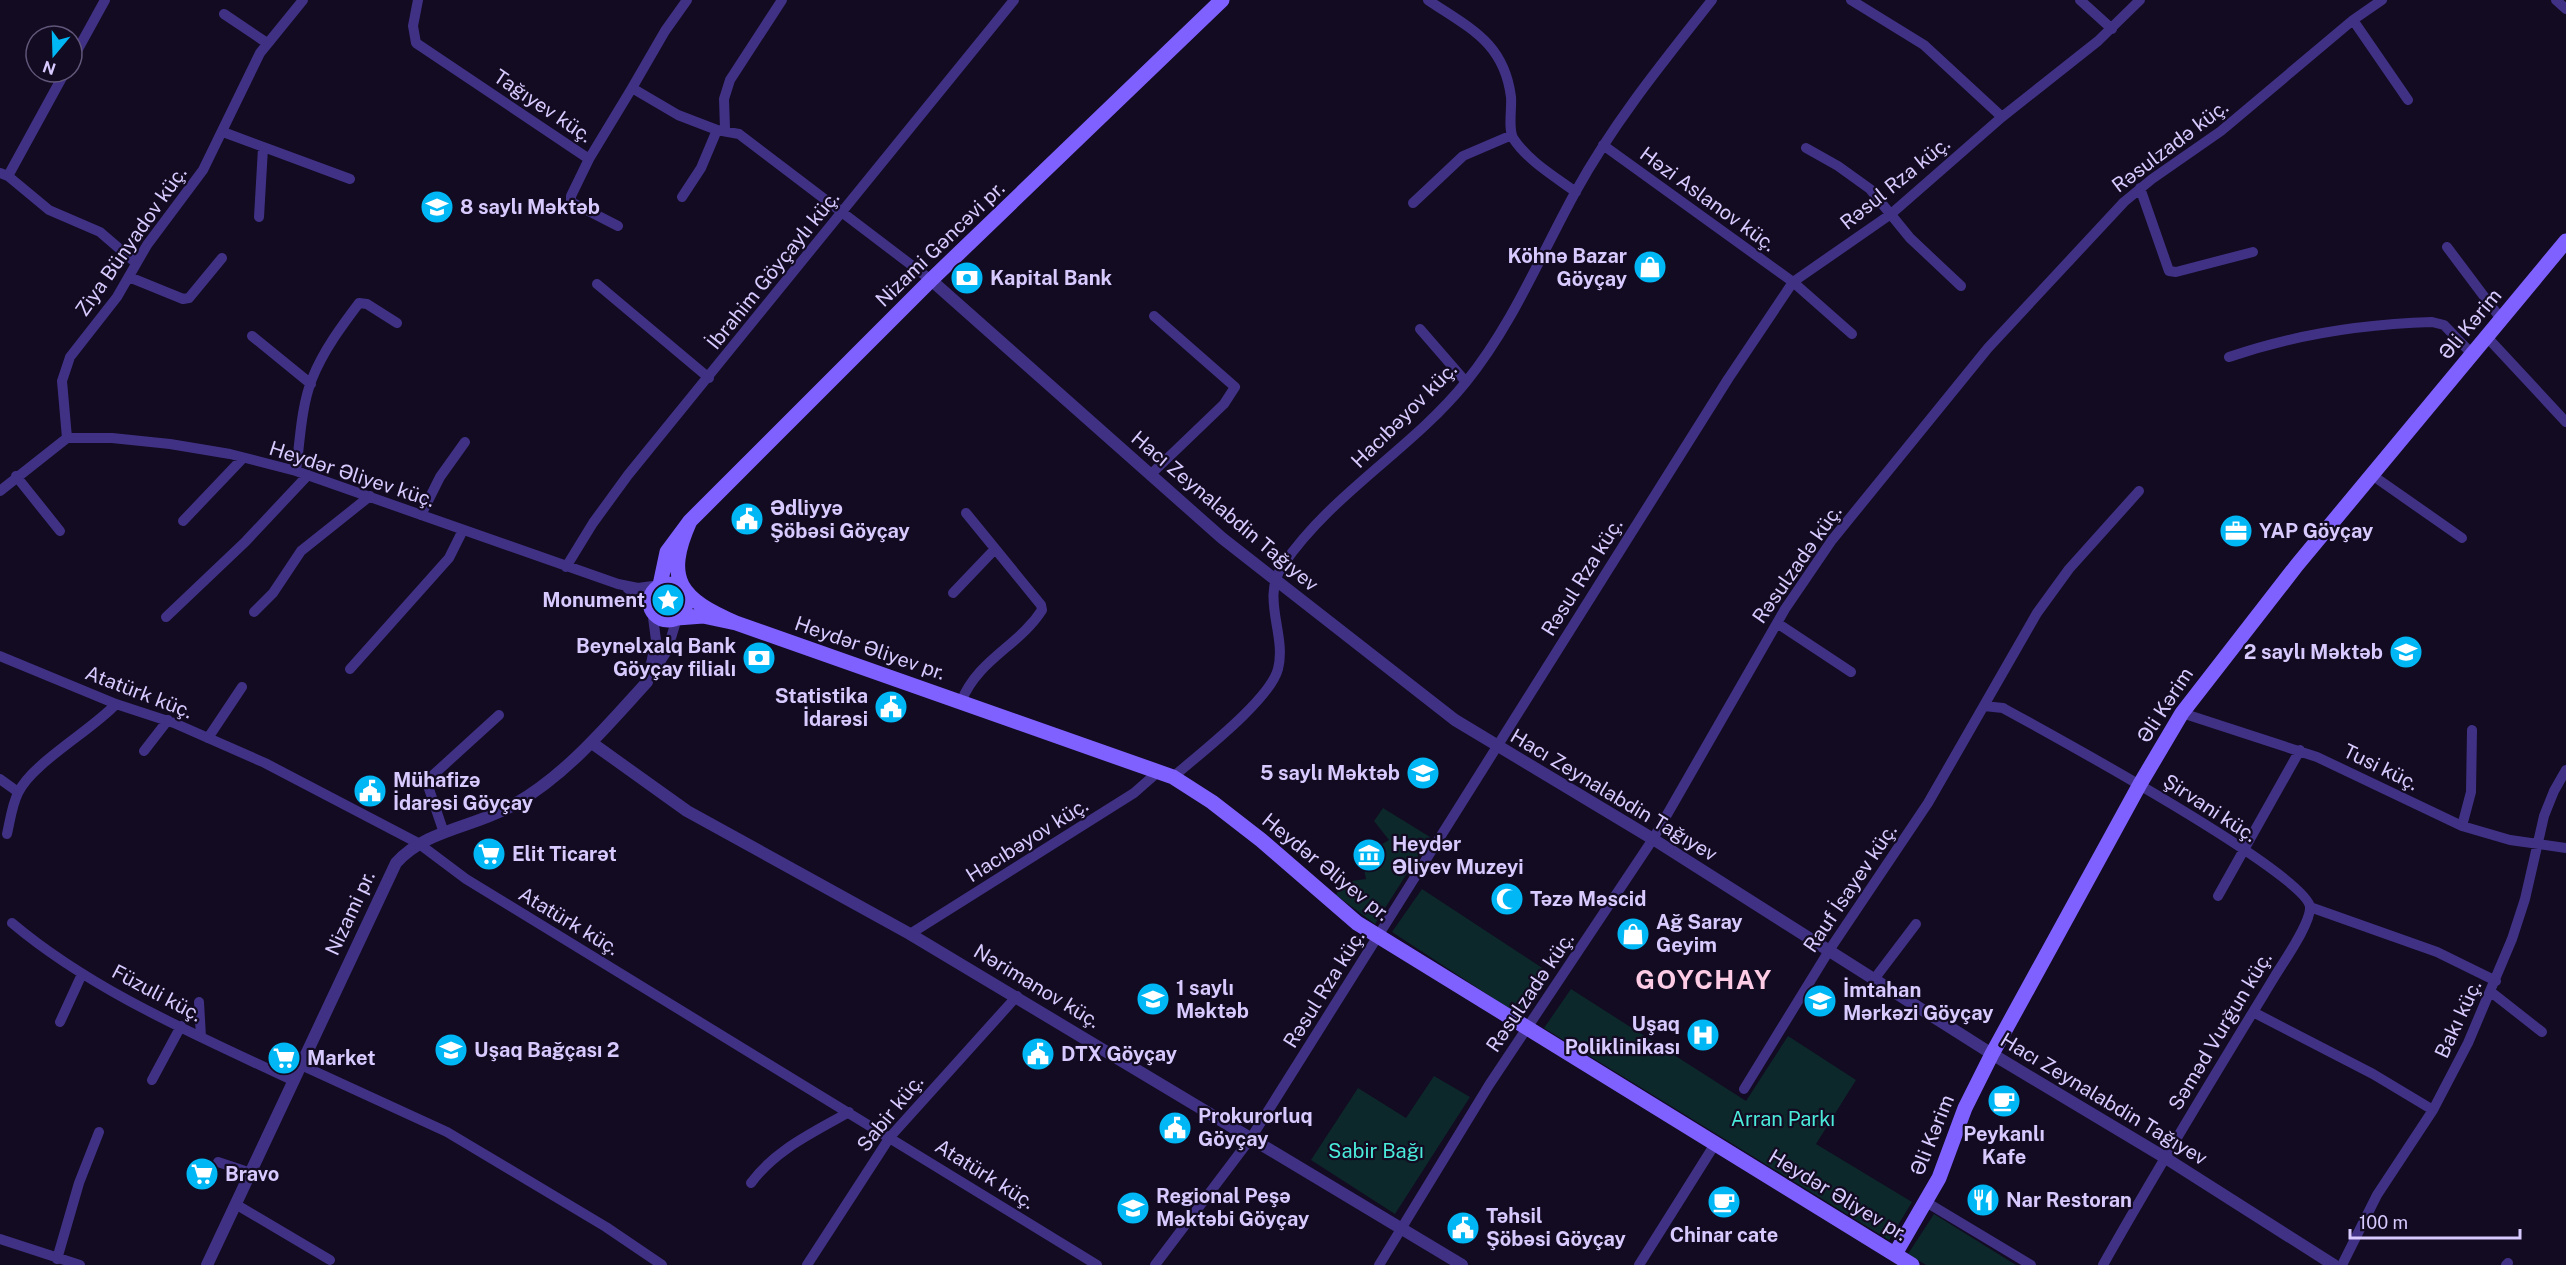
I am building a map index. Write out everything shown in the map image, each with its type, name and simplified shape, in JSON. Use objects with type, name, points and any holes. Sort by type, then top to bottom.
[{"type":"main road","name":"Nizami Gəncəvi pr.","points":[[660,585],[667,552],[690,521],[932,280],[1222,0]]},
{"type":"main road","name":"Əli Kərim","points":[[1894,1254],[1926,1202],[1946,1163],[1965,1108],[1992,1054],[2140,784],[2182,713],[2290,574],[2566,241]]},
{"type":"main road","points":[[677,618],[685,608],[684,593],[679,580],[678,557],[690,521]]},
{"type":"main road","points":[[671,584],[711,612],[736,623],[703,616],[666,620],[651,608],[651,595],[660,585],[671,584]]},
{"type":"main road","name":"Heydər Əliyev pr.","points":[[736,623],[1166,774],[1212,802],[1261,840],[1340,910],[1378,937],[1912,1265]]},
{"type":"street","points":[[84,38],[105,0]]},
{"type":"street","name":"Ziya Bünyadov küç.","points":[[67,438],[63,372],[70,357],[117,297],[136,263],[203,170],[267,43],[303,0]]},
{"type":"street","name":"Tağıyev küç.","points":[[418,0],[412,26],[416,43],[589,159],[665,31],[687,0]]},
{"type":"street","points":[[682,197],[701,168],[721,129],[724,99],[730,80],[782,0]]},
{"type":"street","name":"İbrahim Göyçaylı küç.","points":[[566,567],[593,523],[628,475],[1014,0]]},
{"type":"street","points":[[1428,0],[1486,39],[1497,52],[1509,82],[1512,135],[1529,155],[1576,192]]},
{"type":"street","name":"Hacıbəyov küç.","points":[[910,934],[1166,774],[1235,723],[1275,678],[1279,654],[1273,580],[1318,521],[1428,422],[1466,382],[1516,308],[1603,145],[1626,110],[1712,0]]},
{"type":"street","points":[[1851,0],[1924,45],[2002,117]]},
{"type":"street","points":[[2080,0],[2112,29]]},
{"type":"street","name":"Rəsul Rza küç.","points":[[1155,1265],[1251,1138],[1715,399],[1793,282],[1891,214],[2002,117],[2112,29],[2140,0]]},
{"type":"street","name":"Rəsulzadə küç.","points":[[1379,1265],[1527,1028],[1653,839],[1777,623],[1832,540],[1936,409],[1988,348],[2140,188],[2221,131],[2352,20],[2382,0]]},
{"type":"street","points":[[2556,0],[2566,9]]},
{"type":"street","points":[[224,14],[267,43]]},
{"type":"street","points":[[2352,20],[2408,100]]},
{"type":"street","points":[[58,84],[4,174],[49,210],[100,232],[136,263]]},
{"type":"street","points":[[632,88],[678,115],[740,134],[932,280]]},
{"type":"street","points":[[223,132],[350,179]]},
{"type":"street","points":[[1413,203],[1463,156],[1512,135]]},
{"type":"street","name":"Həzi Aslanov küç.","points":[[1603,145],[1793,282],[1852,334]]},
{"type":"street","points":[[259,217],[263,148]]},
{"type":"street","points":[[1806,148],[1838,166],[1870,189],[1910,237],[1960,286]]},
{"type":"street","points":[[589,159],[571,196],[571,202],[618,226]]},
{"type":"street","points":[[2140,188],[2169,271],[2176,272],[2253,252]]},
{"type":"street","points":[[2447,247],[2501,319]]},
{"type":"street","points":[[129,277],[183,299],[189,298],[222,258]]},
{"type":"street","name":"Hacı Zeynalabdin Tağıyev","points":[[932,280],[1150,475],[1273,580],[1455,720],[1653,839],[1830,949],[1992,1054],[2164,1156],[2334,1265]]},
{"type":"street","points":[[597,284],[709,378]]},
{"type":"street","points":[[296,471],[311,384],[325,352],[359,303],[367,304],[397,323]]},
{"type":"street","points":[[1150,475],[1224,404],[1234,387],[1154,316]]},
{"type":"street","points":[[2229,357],[2261,346],[2300,338],[2432,322],[2444,325],[2472,354]]},
{"type":"street","points":[[1420,329],[1466,382]]},
{"type":"street","points":[[252,336],[311,384]]},
{"type":"street","points":[[2486,336],[2566,422]]},
{"type":"street","points":[[0,491],[16,476],[67,438]]},
{"type":"street","name":"Heydər Əliyev küç.","points":[[67,438],[112,438],[170,444],[296,471],[618,584]]},
{"type":"street","points":[[421,515],[440,477],[465,442]]},
{"type":"street","points":[[183,521],[243,458]]},
{"type":"street","points":[[166,617],[246,541],[308,475]]},
{"type":"street","points":[[2372,475],[2462,538]]},
{"type":"street","points":[[16,476],[60,531]]},
{"type":"street","name":"Rauf İsayev küç.","points":[[1744,1089],[1830,949],[1928,803],[2054,588],[2139,491]]},
{"type":"street","points":[[254,612],[273,593],[301,551],[370,496]]},
{"type":"street","points":[[961,702],[968,683],[981,668],[1042,610],[1041,604],[966,513]]},
{"type":"street","points":[[350,669],[449,558],[463,530]]},
{"type":"street","points":[[953,592],[995,549]]},
{"type":"street","points":[[618,584],[638,588],[660,585]]},
{"type":"street","points":[[618,584],[651,608],[656,640],[646,682]]},
{"type":"street","points":[[646,682],[667,651],[677,618]]},
{"type":"street","points":[[1777,623],[1851,672]]},
{"type":"street","name":"Atatürk küç.","points":[[0,656],[116,704],[168,720],[265,763],[418,843],[466,879],[1097,1265]]},
{"type":"street","name":"Nizami pr.","points":[[207,1265],[237,1205],[382,887],[396,862],[418,843],[497,814],[544,785],[592,743],[646,682]]},
{"type":"street","points":[[208,738],[242,687]]},
{"type":"street","points":[[7,834],[18,792],[28,778],[100,720],[116,704]]},
{"type":"street","name":"Şirvani küç.","points":[[1984,705],[2003,708],[2140,784],[2244,850],[2290,883],[2307,899],[2310,907]]},
{"type":"street","name":"Tusi küç.","points":[[2182,713],[2211,724],[2300,750],[2462,826],[2485,834],[2566,848]]},
{"type":"street","points":[[444,833],[427,783],[499,715]]},
{"type":"street","points":[[144,751],[168,720]]},
{"type":"street","points":[[2462,826],[2471,792],[2472,730]]},
{"type":"street","name":"Nərimanov küç.","points":[[592,743],[687,811],[1017,996],[1462,1265]]},
{"type":"street","points":[[2218,896],[2300,750]]},
{"type":"street","name":"Bakı küç.","points":[[2342,1265],[2377,1195],[2433,1110],[2493,987],[2525,898],[2538,843],[2554,791],[2566,770]]},
{"type":"street","points":[[0,779],[18,792]]},
{"type":"street","points":[[2310,907],[2438,952],[2493,987],[2542,1032]]},
{"type":"street","name":"Səməd Vurğun küç.","points":[[2103,1265],[2164,1156],[2306,923],[2310,907]]},
{"type":"street","name":"Füzuli küç.","points":[[12,923],[47,952],[82,974],[201,1037],[294,1081]]},
{"type":"street","points":[[1875,978],[1916,924]]},
{"type":"street","points":[[60,1022],[82,974]]},
{"type":"street","name":"Sabir küç.","points":[[807,1265],[890,1137],[1017,996]]},
{"type":"street","points":[[199,1002],[201,1037]]},
{"type":"street","points":[[2253,1012],[2373,1074],[2433,1110]]},
{"type":"street","points":[[152,1080],[181,1026]]},
{"type":"street","points":[[301,1065],[457,1137],[606,1227],[648,1261],[662,1265]]},
{"type":"street","points":[[751,1183],[764,1165],[780,1151],[849,1112]]},
{"type":"street","points":[[57,1259],[79,1183],[99,1132]]},
{"type":"street","points":[[1639,1265],[1715,1144]]},
{"type":"street","points":[[218,1162],[251,1173]]},
{"type":"street","points":[[1926,1202],[2031,1265]]},
{"type":"street","points":[[237,1205],[330,1260]]},
{"type":"street","points":[[0,1239],[80,1265]]},
{"type":"green space","points":[[668,592],[674,595],[677,601],[674,607],[668,610],[662,607],[659,601],[662,595]]},
{"type":"green space","points":[[1383,808],[1430,837],[1375,924],[1336,895],[1344,882],[1366,879],[1362,861],[1377,861],[1375,848],[1389,840],[1374,821]]},
{"type":"green space","points":[[1422,889],[1550,973],[1522,1017],[1392,932]]},
{"type":"green space","name":"Arran Parkı","points":[[1571,989],[1746,1101],[1788,1036],[1856,1080],[1816,1144],[1912,1202],[1889,1240],[1544,1028]]},
{"type":"green space","name":"Sabir Bağı","points":[[1434,1076],[1470,1097],[1395,1214],[1311,1160],[1358,1088],[1406,1118]]},
{"type":"green space","points":[[1934,1214],[2016,1265],[1926,1265],[1908,1254]]},
{"type":"place","name":"8 saylı Məktəb","points":[[437,207]]},
{"type":"place","name":"Köhnə Bazar Göyçay","points":[[1650,267]]},
{"type":"place","name":"Kapital Bank","points":[[967,278]]},
{"type":"place","name":"Ədliyyə Şöbəsi Göyçay","points":[[747,519]]},
{"type":"place","name":"YAP Göyçay","points":[[2236,531]]},
{"type":"place","name":"Monument","points":[[668,600]]},
{"type":"place","name":"2 saylı Məktəb","points":[[2406,652]]},
{"type":"place","name":"Beynəlxalq Bank Göyçay filialı","points":[[759,658]]},
{"type":"place","name":"Statistika İdarəsi","points":[[891,707]]},
{"type":"place","name":"5 saylı Məktəb","points":[[1423,773]]},
{"type":"place","name":"Mühafizə İdarəsi Göyçay","points":[[370,791]]},
{"type":"place","name":"Elit Ticarət","points":[[489,854]]},
{"type":"place","name":"Heydər Əliyev Muzeyi","points":[[1369,855]]},
{"type":"place","name":"Təzə Məscid","points":[[1507,899]]},
{"type":"place","name":"Ağ Saray Geyim","points":[[1633,934]]},
{"type":"place","name":"1 saylı Məktəb","points":[[1153,999]]},
{"type":"place","name":"İmtahan Mərkəzi Göyçay","points":[[1820,1001]]},
{"type":"place","name":"Uşaq Poliklinikası","points":[[1703,1035]]},
{"type":"place","name":"Uşaq Bağçası 2","points":[[451,1050]]},
{"type":"place","name":"DTX Göyçay","points":[[1038,1054]]},
{"type":"place","name":"Market","points":[[284,1058]]},
{"type":"place","name":"Peykanlı Kafe","points":[[2004,1101]]},
{"type":"place","name":"Prokurorluq Göyçay","points":[[1175,1128]]},
{"type":"place","name":"Bravo","points":[[202,1174]]},
{"type":"place","name":"Nar Restoran","points":[[1983,1200]]},
{"type":"place","name":"Chinar cate","points":[[1724,1202]]},
{"type":"place","name":"Regional Peşə Məktəbi Göyçay","points":[[1133,1208]]},
{"type":"place","name":"Təhsil Şöbəsi Göyçay","points":[[1463,1228]]},
{"type":"district","name":"GOYCHAY","points":[[1704,980]]}]
